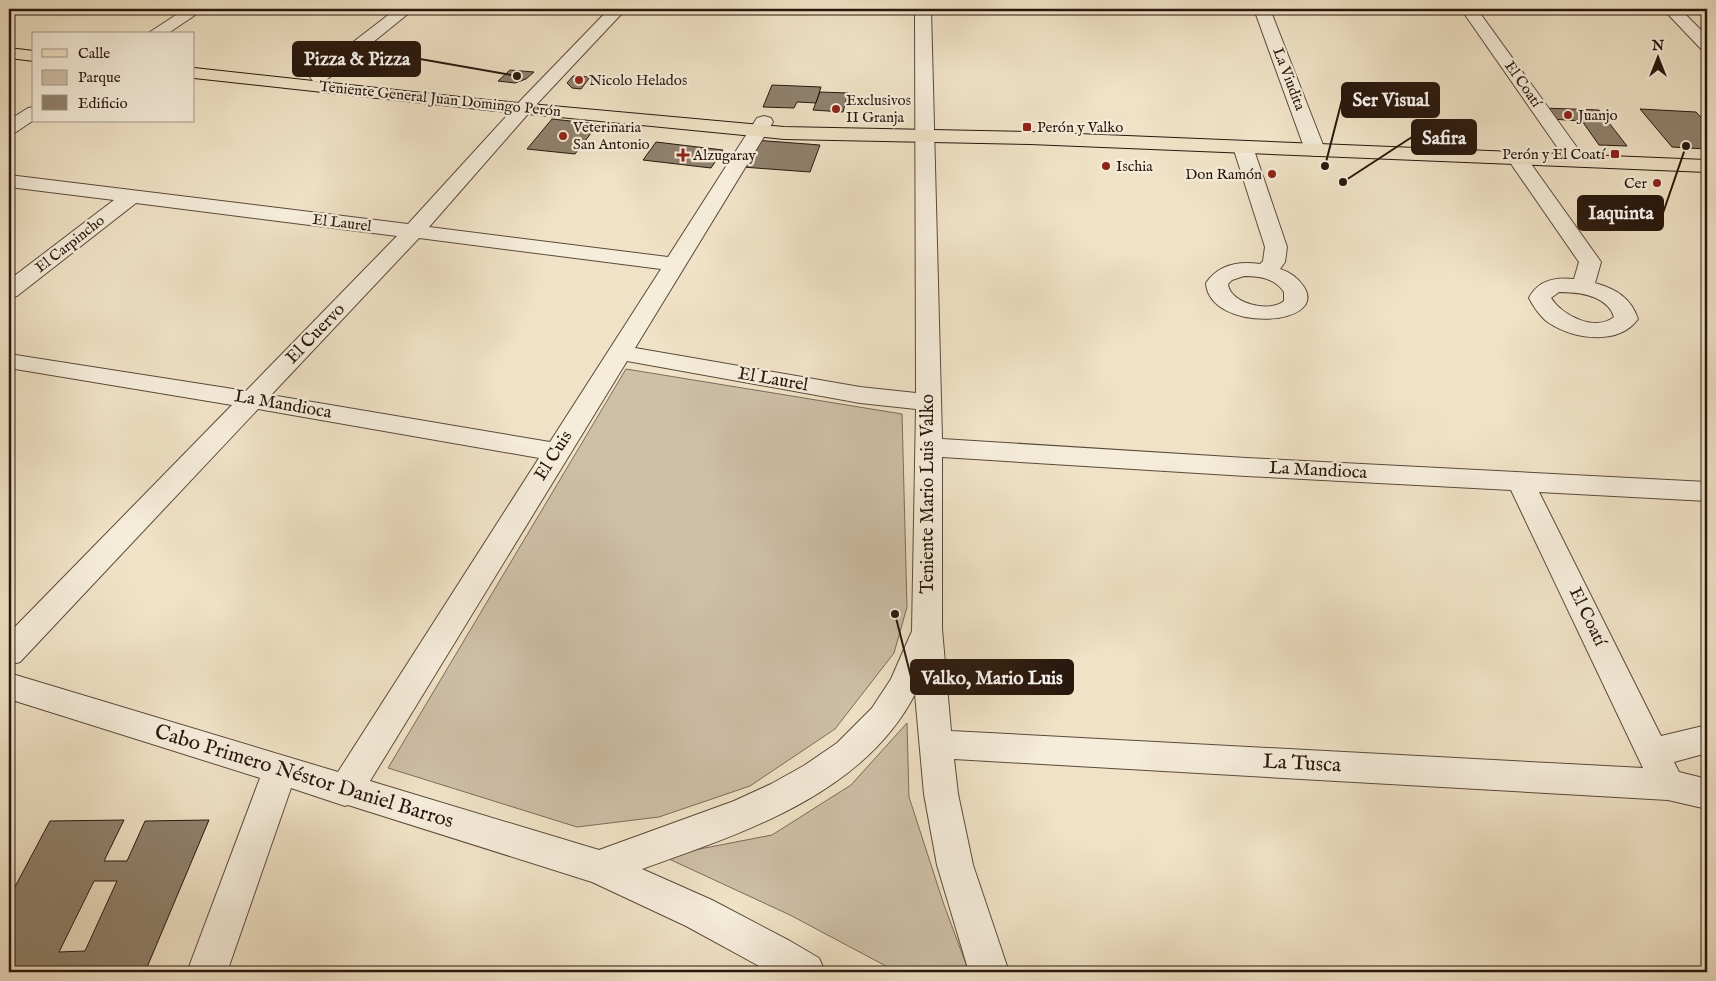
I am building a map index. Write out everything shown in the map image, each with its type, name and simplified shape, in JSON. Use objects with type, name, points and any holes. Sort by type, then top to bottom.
[{"type":"main road","points":[[9,44],[32,47]]},
{"type":"main road","points":[[9,53],[32,56]]},
{"type":"main road","name":"Teniente General Juan Domingo Perón","points":[[195,64],[319,77],[528,104]]},
{"type":"main road","name":"Teniente General Juan Domingo Perón","points":[[195,73],[881,136],[926,135],[1707,166]]},
{"type":"street","points":[[158,32],[196,9]]},
{"type":"street","points":[[319,77],[406,9]]},
{"type":"street","name":"El Cuervo","points":[[9,653],[254,400],[413,232],[528,104],[618,9]]},
{"type":"street","name":"Teniente Mario Luis Valko","points":[[923,9],[929,447],[927,629],[935,744],[941,794],[955,865],[989,972]]},
{"type":"street","name":"La Viudita","points":[[1262,9],[1315,150]]},
{"type":"street","name":"El Coatí","points":[[1469,9],[1576,160]]},
{"type":"street","points":[[1671,9],[1707,44]]},
{"type":"street","points":[[9,128],[32,113]]},
{"type":"street","name":"El Cuis","points":[[345,791],[760,126]]},
{"type":"street","points":[[1243,147],[1276,247],[1274,262],[1266,271]]},
{"type":"street","points":[[1517,158],[1590,262],[1583,286]]},
{"type":"street","name":"El Laurel","points":[[9,181],[674,264]]},
{"type":"street","name":"El Carpincho","points":[[9,291],[131,197]]},
{"type":"street","name":"El Laurel","points":[[619,352],[860,395],[928,402]]},
{"type":"street","name":"La Mandioca","points":[[9,361],[254,400],[557,452]]},
{"type":"street","name":"La Mandioca","points":[[929,447],[1521,482],[1707,491]]},
{"type":"street","name":"El Coatí","points":[[1521,482],[1668,785]]},
{"type":"street","points":[[598,867],[735,818],[779,798],[853,749],[877,726],[899,695],[913,666],[927,629]]},
{"type":"street","name":"Cabo Primero Néstor Daniel Barros","points":[[9,686],[345,791],[598,867],[699,913],[806,972]]},
{"type":"street","points":[[1652,753],[1707,739]]},
{"type":"street","name":"La Tusca","points":[[935,744],[1668,785]]},
{"type":"street","points":[[207,972],[280,771]]},
{"type":"street","points":[[1668,785],[1707,794]]},
{"type":"green space","points":[[626,369],[902,414],[907,607],[894,653],[835,729],[750,786],[659,817],[577,827],[388,768]]},
{"type":"green space","points":[[907,723],[909,797],[944,905],[969,972],[897,972],[790,915],[669,859],[689,851],[772,835],[851,785]]},
{"type":"building","points":[[510,70],[534,72],[526,79],[515,83],[498,81]]},
{"type":"building","name":"Nicolo Helados","points":[[573,76],[590,77],[581,89],[572,88],[567,83]]},
{"type":"building","points":[[772,85],[821,87],[816,103],[797,102],[794,108],[763,107]]},
{"type":"building","points":[[820,92],[848,93],[843,112],[813,110]]},
{"type":"building","points":[[1543,108],[1599,110],[1627,146],[1599,145],[1582,121],[1551,119]]},
{"type":"building","points":[[1640,109],[1696,112],[1707,124],[1707,149],[1672,147]]},
{"type":"building","name":"Veterinaria San Antonio","points":[[552,119],[598,124],[575,154],[527,149]]},
{"type":"building","points":[[754,140],[820,145],[810,172],[742,167]]},
{"type":"building","name":"Alzugaray","points":[[656,142],[723,150],[711,168],[643,160]]},
{"type":"building","points":[[124,820],[104,861],[127,861],[145,821],[209,820],[145,972],[9,972],[9,898],[50,821]],"holes":[[[94,881],[117,881],[85,951],[59,952]]]},
{"type":"place","name":"Pizza & Pizza","points":[[517,76]]},
{"type":"place","name":"Nicolo Helados","points":[[579,80]]},
{"type":"place","name":"Exclusivos II Granja","points":[[836,109]]},
{"type":"place","name":"Juanjo","points":[[1568,115]]},
{"type":"place","name":"Perón y Valko","points":[[1027,127]]},
{"type":"place","name":"Veterinaria San Antonio","points":[[563,136]]},
{"type":"place","name":"Iaquinta","points":[[1686,146]]},
{"type":"place","name":"Perón y El Coatí","points":[[1615,154]]},
{"type":"place","name":"Alzugaray","points":[[683,155]]},
{"type":"place","name":"Ischia","points":[[1106,166]]},
{"type":"place","name":"Ser Visual","points":[[1325,166]]},
{"type":"place","name":"Don Ramón","points":[[1272,174]]},
{"type":"place","name":"Safira","points":[[1343,182]]},
{"type":"place","name":"Cer","points":[[1657,183]]},
{"type":"place","name":"Valko, Mario Luis","points":[[895,614]]}]
